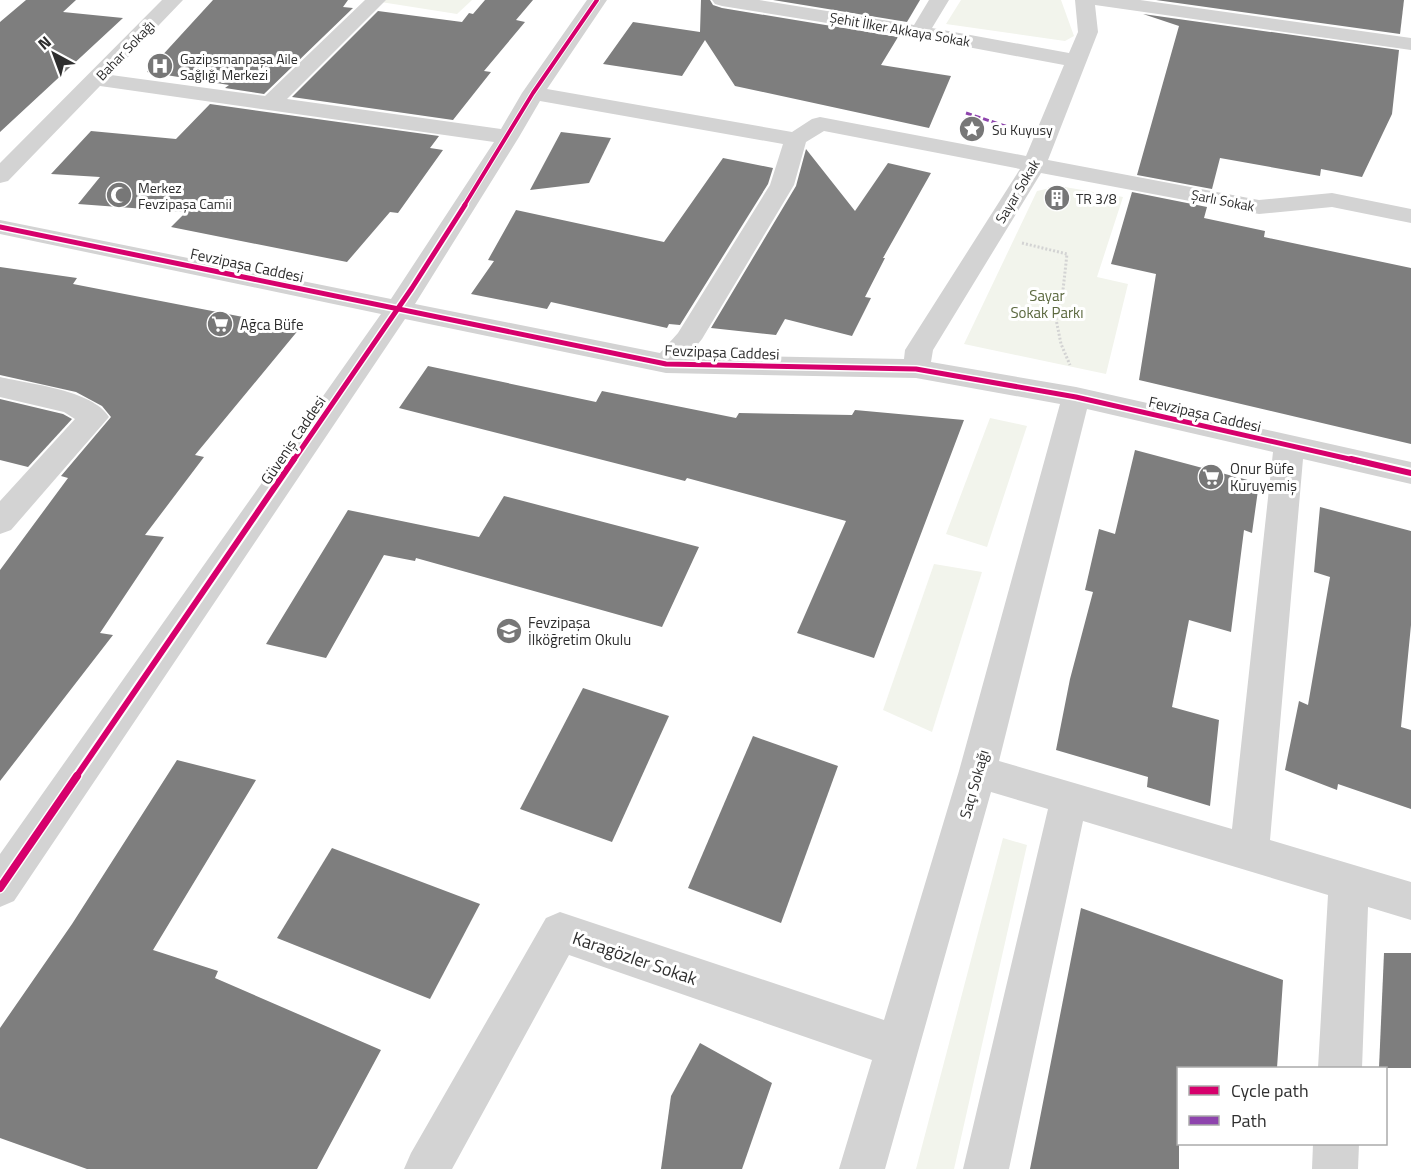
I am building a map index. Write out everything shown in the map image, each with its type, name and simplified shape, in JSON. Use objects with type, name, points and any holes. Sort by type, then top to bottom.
[{"type":"street","name":"Bahar Sokağı","points":[[0,176],[173,0]]},
{"type":"street","points":[[269,105],[376,0]]},
{"type":"street","name":"Güveniş Caddesi","points":[[0,888],[398,309],[508,137],[533,93],[597,0]]},
{"type":"street","name":"Şehit İlker Akkaya Sokak","points":[[722,0],[920,32],[1078,61]]},
{"type":"street","points":[[920,32],[939,0]]},
{"type":"street","name":"Sayar Sokak","points":[[916,369],[919,350],[1035,163],[1088,32],[1085,0]]},
{"type":"street","points":[[1098,0],[1206,8],[1411,44]]},
{"type":"street","points":[[96,79],[508,137]]},
{"type":"street","points":[[533,93],[796,138],[782,185],[688,339],[666,364]]},
{"type":"street","name":"Şarlı Sokak","points":[[796,138],[820,124],[1259,207],[1332,200],[1411,216]]},
{"type":"street","name":"Fevzipaşa Caddesi","points":[[0,227],[666,364],[916,369],[1073,382],[1289,446],[1411,473]]},
{"type":"street","name":"Saçı Sokağı","points":[[862,1169],[900,1047],[978,771],[1073,382]]},
{"type":"street","points":[[0,387],[73,404],[94,417],[0,522]]},
{"type":"street","points":[[1249,854],[1289,446]]},
{"type":"street","points":[[978,771],[1411,901]]},
{"type":"street","points":[[987,1169],[1069,799]]},
{"type":"street","points":[[1340,1067],[1349,884]]},
{"type":"street","name":"Karagözler Sokak","points":[[427,1169],[560,932],[900,1047]]},
{"type":"street","points":[[1335,1169],[1336,1145]]},
{"type":"path","points":[[1013,241],[1067,254],[1063,290],[1055,314],[1061,344],[1073,382]]},
{"type":"green space","points":[[368,0],[472,0],[457,14]]},
{"type":"green space","points":[[961,0],[1061,0],[1074,36],[1065,41],[946,24]]},
{"type":"green space","name":"Sayar Sokak Parkı","points":[[1059,186],[1123,197],[1097,277],[1128,284],[1106,374],[964,344],[1037,191]]},
{"type":"green space","points":[[990,418],[1027,426],[987,547],[946,534]]},
{"type":"green space","points":[[934,564],[982,572],[932,732],[883,710]]},
{"type":"green space","points":[[1003,838],[1027,845],[954,1169],[916,1169]]},
{"type":"building","points":[[26,0],[76,0],[63,12],[123,18],[0,132],[0,22]]},
{"type":"building","points":[[213,0],[348,0],[343,7],[353,8],[264,94],[225,88],[229,85],[147,72]]},
{"type":"building","points":[[485,0],[533,0],[516,20],[525,22],[484,71],[491,72],[453,120],[292,97],[378,11],[462,22],[469,13],[473,14]]},
{"type":"building","points":[[701,0],[710,0],[713,5],[722,8],[898,37],[881,65],[951,76],[929,128],[735,86],[705,40],[682,76],[603,64],[633,22],[700,32]]},
{"type":"building","points":[[773,0],[920,0],[907,22]]},
{"type":"building","points":[[1156,0],[1404,0],[1400,34]]},
{"type":"building","points":[[1143,14],[1399,50],[1392,114],[1362,177],[1321,169],[1320,176],[1220,158],[1212,189],[1137,175],[1179,26]]},
{"type":"building","points":[[210,104],[439,136],[430,148],[443,150],[398,213],[390,212],[347,262],[171,227],[186,212],[78,204],[100,177],[51,174],[91,131],[176,139]]},
{"type":"building","points":[[561,132],[611,138],[589,183],[530,190]]},
{"type":"building","points":[[806,149],[855,211],[888,163],[931,173],[883,258],[885,258],[865,297],[871,298],[852,336],[785,319],[776,335],[711,328],[796,186]]},
{"type":"building","points":[[723,158],[773,168],[768,184],[680,325],[669,324],[667,328],[551,302],[547,309],[471,294],[494,261],[488,260],[516,210],[664,242]]},
{"type":"building","points":[[1132,192],[1207,207],[1204,218],[1265,231],[1264,237],[1411,268],[1411,444],[1139,380],[1156,274],[1111,264]]},
{"type":"building","points":[[0,267],[77,278],[73,284],[300,328],[195,455],[204,457],[145,535],[164,537],[100,633],[113,635],[0,781],[0,570],[68,478],[61,476],[111,417],[102,406],[76,392],[0,375]]},
{"type":"building","points":[[428,366],[596,402],[602,391],[736,418],[739,413],[852,415],[855,410],[964,420],[874,658],[797,633],[846,521],[687,478],[685,481],[399,408]]},
{"type":"building","points":[[0,399],[63,414],[72,419],[28,467],[0,460]]},
{"type":"building","points":[[1135,450],[1259,483],[1252,533],[1244,530],[1231,632],[1189,620],[1172,707],[1219,720],[1210,806],[1147,787],[1148,777],[1056,750],[1070,679],[1093,592],[1085,590],[1099,529],[1115,534]]},
{"type":"building","points":[[504,496],[699,547],[662,627],[416,558],[415,561],[384,555],[326,658],[266,644],[348,510],[479,537]]},
{"type":"building","points":[[1320,507],[1411,531],[1411,625],[1401,727],[1411,730],[1411,809],[1338,784],[1337,790],[1285,770],[1299,701],[1308,705],[1330,577],[1314,572]]},
{"type":"building","points":[[583,688],[669,716],[612,842],[520,809]]},
{"type":"building","points":[[753,736],[838,766],[781,923],[688,888]]},
{"type":"building","points":[[177,760],[256,780],[153,950],[218,971],[215,978],[381,1050],[317,1169],[87,1169],[0,1138],[0,1028],[72,924]]},
{"type":"building","points":[[332,848],[480,904],[430,999],[277,938]]},
{"type":"building","points":[[1081,908],[1283,980],[1277,1067],[1177,1067],[1179,1169],[1030,1169]]},
{"type":"building","points":[[1384,953],[1411,953],[1411,1068],[1379,1067]]},
{"type":"building","points":[[700,1043],[772,1083],[742,1169],[661,1169],[671,1096]]},
{"type":"marked path","points":[[966,113],[1011,128]]},
{"type":"cycle path","points":[[0,888],[412,288],[508,137],[533,93],[597,0]]},
{"type":"cycle path","points":[[0,227],[666,364],[916,369],[1076,397],[1411,473]]},
{"type":"place","name":"Gazipsmanpaşa Aile Sağlığı Merkezi","points":[[160,66]]},
{"type":"place","name":"Su Kuyusy","points":[[972,129]]},
{"type":"place","name":"Merkez Fevzipaşa Camii","points":[[119,195]]},
{"type":"place","name":"TR 3/8","points":[[1057,198]]},
{"type":"place","name":"Ağca Büfe","points":[[220,324]]},
{"type":"place","name":"Onur Büfe Kuruyemiş","points":[[1211,477]]},
{"type":"place","name":"Fevzipaşa İlköğretim Okulu","points":[[509,631]]}]
